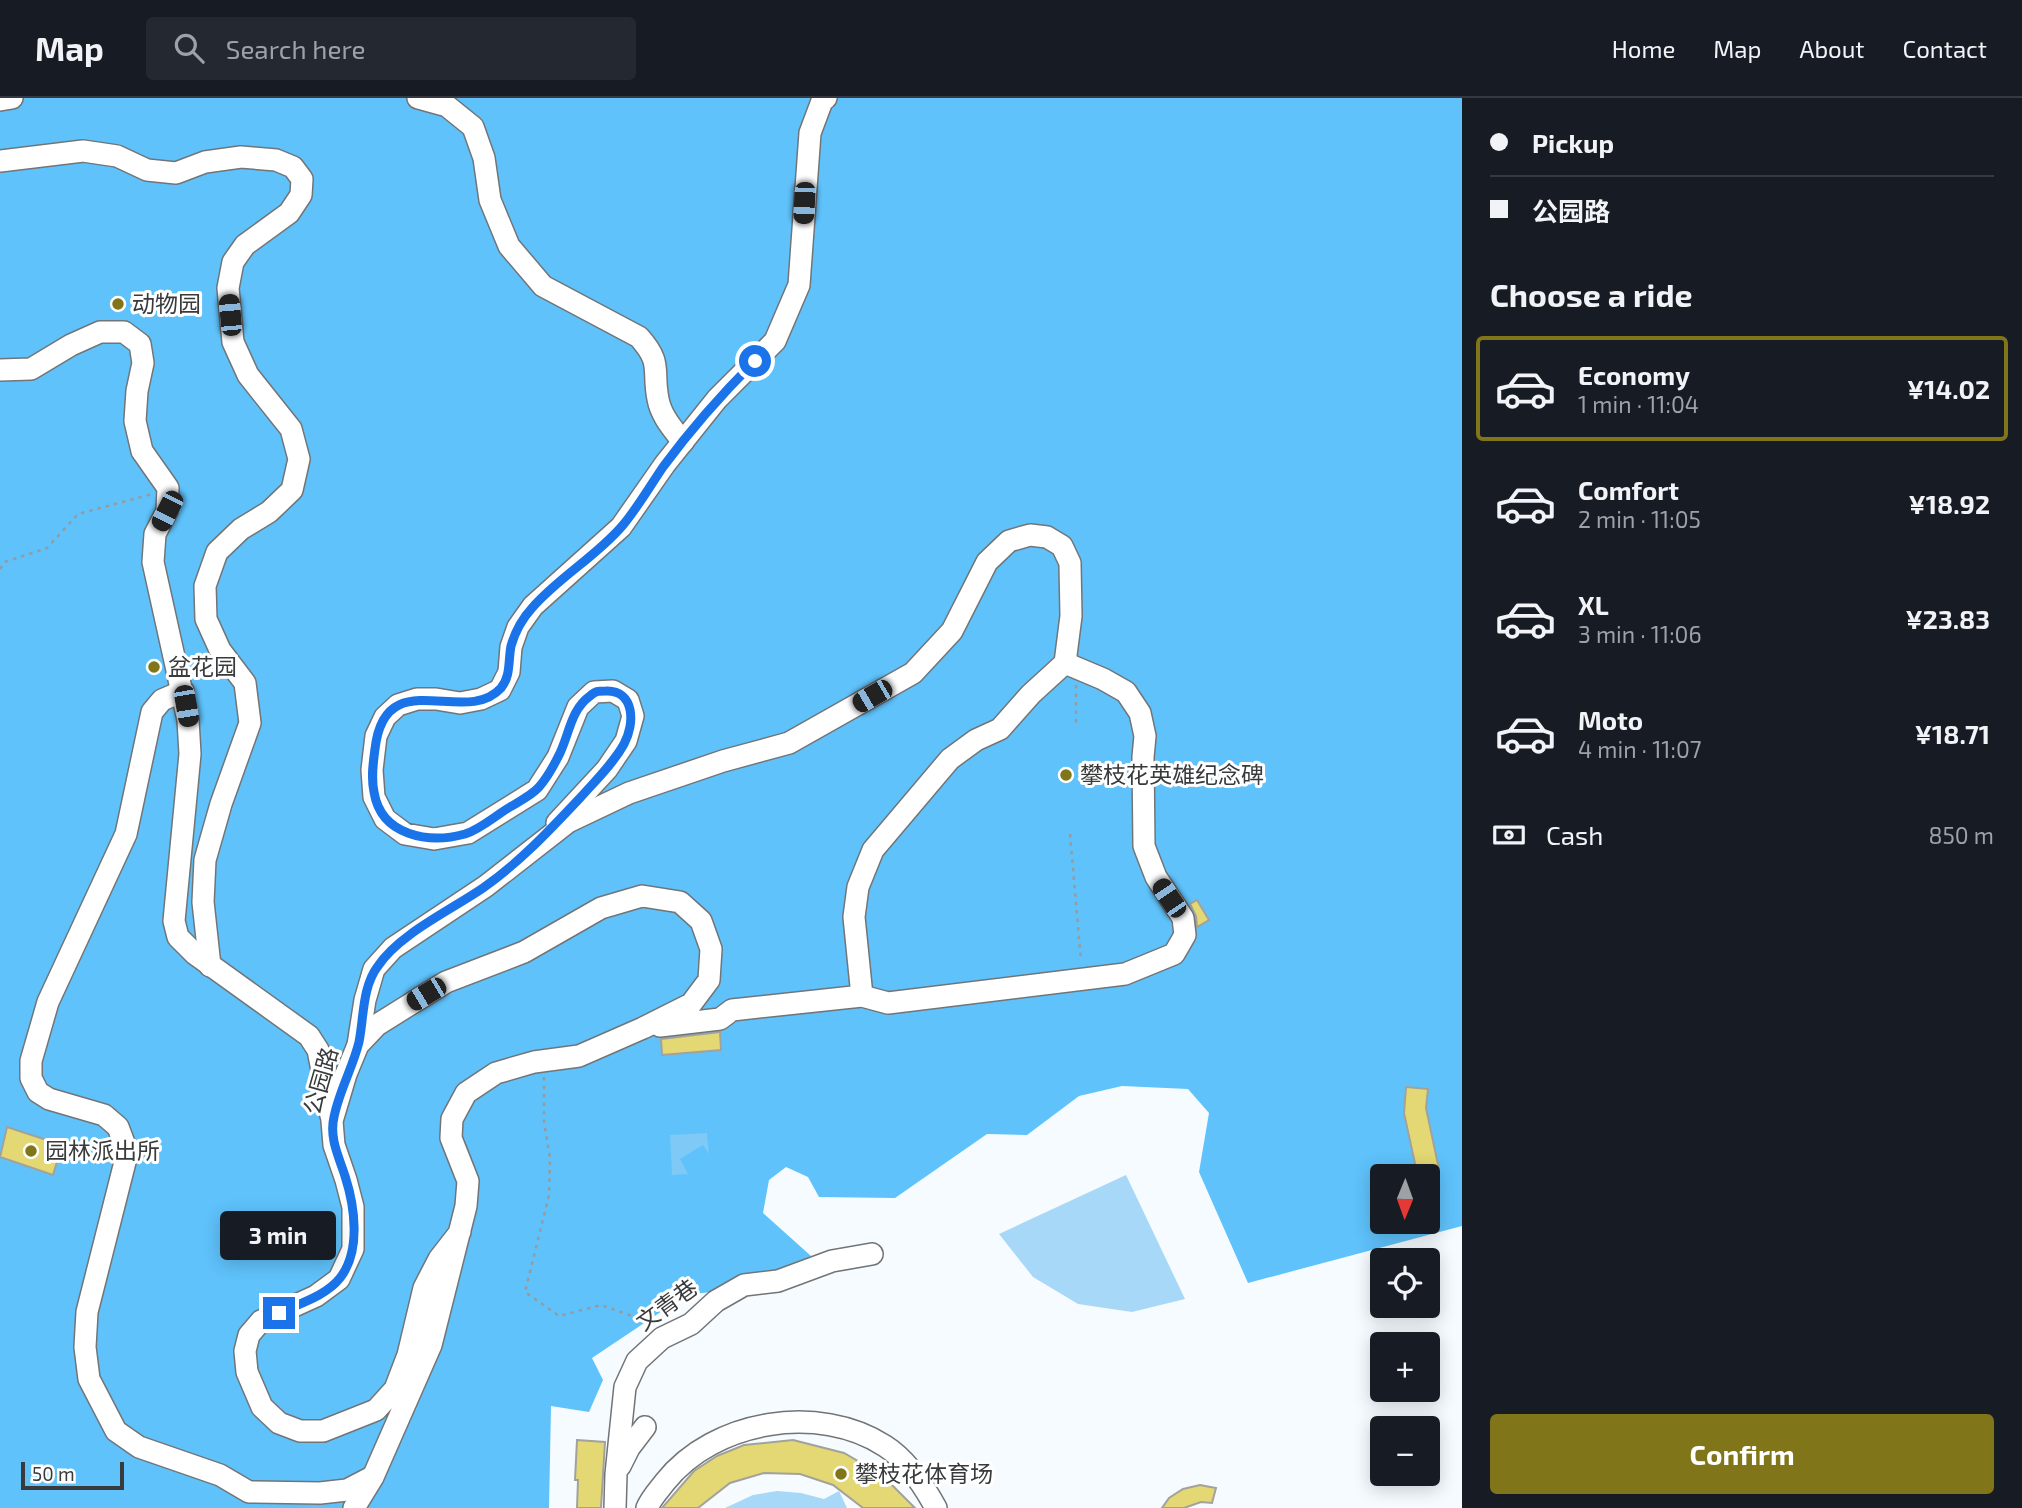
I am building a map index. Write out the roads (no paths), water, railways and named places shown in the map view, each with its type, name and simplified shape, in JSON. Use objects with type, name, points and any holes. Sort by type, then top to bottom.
[{"type":"street","points":[[0,100],[12,98]]},
{"type":"street","points":[[418,98],[447,106],[473,127],[484,158],[489,200],[509,246],[543,286],[639,337],[651,350],[663,415],[683,442]]},
{"type":"street","points":[[530,853],[607,769],[626,741],[632,716],[628,700],[613,691],[594,692],[578,707],[558,757],[537,790],[468,833],[434,839],[405,834],[385,818],[374,797],[372,770],[376,736],[385,717],[398,705],[417,699],[460,703],[481,699],[500,690],[509,672],[511,647],[518,627],[533,606],[621,527],[717,399],[775,341],[799,285],[810,134],[822,101],[826,98]]},
{"type":"street","points":[[0,161],[83,151],[117,156],[147,170],[176,173],[205,162],[241,157],[276,160],[293,167],[302,178],[301,195],[289,213],[245,245],[233,262],[228,288],[233,342],[248,375],[290,429],[299,459],[292,490],[269,512],[241,529],[217,552],[205,586],[206,620],[220,650],[245,683],[250,723],[221,804],[205,860],[203,902],[210,966]]},
{"type":"street","points":[[0,370],[31,369],[71,345],[100,332],[124,332],[140,344],[143,363],[136,391],[135,421],[142,451],[168,488],[167,511],[155,534],[153,562],[188,720],[190,754],[174,921],[178,937],[210,966],[309,1036],[318,1050],[332,1121]]},
{"type":"street","points":[[318,1050],[336,1056],[356,1050],[365,1000],[374,970],[393,947],[486,886],[568,822],[629,793],[723,761],[789,743],[913,673],[952,631],[987,562],[1009,541],[1030,535],[1047,537],[1062,547],[1070,563],[1070,666]]},
{"type":"street","points":[[643,1028],[720,1019],[732,1010],[862,996],[888,1003],[1125,974],[1174,954],[1185,935],[1183,918],[1156,877],[1144,846],[1145,736],[1140,713],[1126,692],[1103,679],[1070,666]]},
{"type":"street","points":[[862,996],[854,917],[858,887],[873,850],[950,760],[976,740],[1000,729],[1031,694],[1070,666]]},
{"type":"street","points":[[183,691],[162,700],[152,712],[126,834],[48,1002],[31,1061],[31,1078],[38,1092],[49,1099],[104,1115],[118,1127],[124,1143],[125,1162],[88,1312],[85,1347],[89,1379],[116,1431],[139,1447],[220,1475],[250,1500],[320,1500],[373,1477]]},
{"type":"street","name":"公园路","points":[[354,1508],[373,1477],[431,1345],[460,1232],[468,1181],[451,1138],[452,1119],[466,1093],[496,1073],[544,1061],[579,1056],[691,1004],[709,980],[711,949],[701,921],[680,902],[642,896],[601,908],[524,952],[446,982],[377,1025],[356,1050],[332,1121],[334,1145],[353,1208],[353,1249],[339,1279],[316,1296],[261,1321],[249,1335],[244,1351],[247,1372],[262,1407],[279,1423],[300,1431],[323,1431],[376,1409],[395,1389],[408,1355],[425,1287],[439,1259],[460,1232]]},
{"type":"street","points":[[709,980],[732,1010]]},
{"type":"street","name":"文青巷","points":[[615,1508],[625,1387],[637,1361],[662,1338],[691,1324],[716,1301],[744,1285],[778,1281],[832,1261],[872,1254]]},
{"type":"street","points":[[647,1508],[676,1468],[709,1444],[747,1429],[781,1423],[820,1424],[854,1431],[886,1447],[909,1468],[936,1508]]},
{"type":"street","points":[[616,1474],[629,1448],[645,1427]]},
{"type":"place","name":"动物园","points":[[118,304]]},
{"type":"place","name":"盆花园","points":[[154,667]]},
{"type":"place","name":"攀枝花英雄纪念碑","points":[[1066,775]]},
{"type":"place","name":"园林派出所","points":[[31,1151]]},
{"type":"place","name":"攀枝花体育场","points":[[841,1474]]}]
